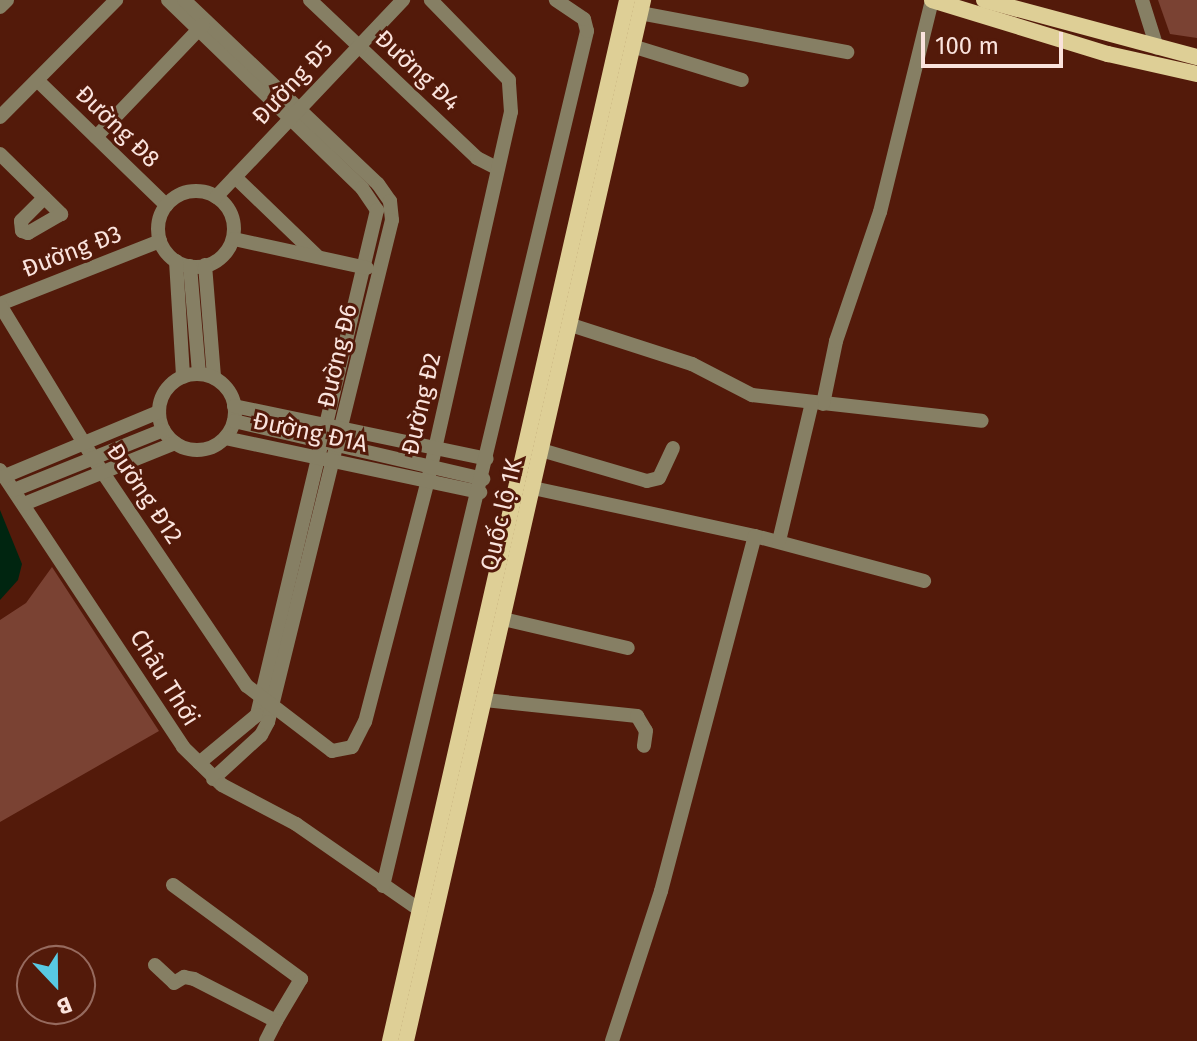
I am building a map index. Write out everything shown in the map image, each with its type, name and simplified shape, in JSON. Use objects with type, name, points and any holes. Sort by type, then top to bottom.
[{"type":"main road","name":"Quốc lộ 1K","points":[[406,1041],[427,915],[627,0]]},
{"type":"main road","points":[[932,0],[1108,54],[1197,74]]},
{"type":"main road","points":[[984,0],[1197,57]]},
{"type":"main road","name":"Quốc lộ 1K","points":[[390,1041],[485,700],[642,6]]},
{"type":"street","points":[[0,7],[7,0]]},
{"type":"street","points":[[0,117],[116,0]]},
{"type":"street","name":"Đường Đ6","points":[[168,0],[202,26],[358,175],[390,201],[361,321],[328,427],[332,444]]},
{"type":"street","name":"Đường Đ6","points":[[184,0],[202,26]]},
{"type":"street","name":"Đường Đ4","points":[[310,0],[477,158],[497,168]]},
{"type":"street","name":"Đường Đ5","points":[[216,197],[403,0]]},
{"type":"street","name":"Đường Đ2","points":[[267,702],[332,751],[341,752],[359,740],[430,474],[511,112],[509,80],[431,0]]},
{"type":"street","points":[[383,886],[587,31],[584,19],[556,0]]},
{"type":"street","points":[[779,541],[836,341],[880,212],[932,0]]},
{"type":"street","points":[[1142,0],[1157,48]]},
{"type":"street","points":[[642,6],[847,52]]},
{"type":"street","points":[[96,137],[202,26]]},
{"type":"street","points":[[632,46],[742,80]]},
{"type":"street","name":"Đường Đ8","points":[[37,80],[166,205]]},
{"type":"street","points":[[0,154],[44,198]]},
{"type":"street","points":[[235,177],[319,258]]},
{"type":"street","points":[[190,264],[221,257],[234,239],[232,217],[216,197],[186,192],[166,205],[160,216],[160,241],[190,264],[199,374]]},
{"type":"street","points":[[234,239],[367,268]]},
{"type":"street","name":"Đường Đ3","points":[[0,305],[160,241]]},
{"type":"street","name":"Đường Đ6","points":[[213,779],[261,735],[332,444],[343,430],[367,268],[379,245]]},
{"type":"street","points":[[190,264],[194,318],[214,378]]},
{"type":"street","name":"Đường Đ12","points":[[0,305],[93,458],[247,686],[267,702]]},
{"type":"street","points":[[183,377],[194,318]]},
{"type":"street","points":[[571,325],[692,364],[752,395],[982,421]]},
{"type":"street","points":[[24,504],[175,443],[206,449],[225,438],[234,414],[227,389],[214,378],[199,374],[183,377],[167,389],[159,412],[163,430],[175,443]]},
{"type":"street","points":[[2,473],[159,412]]},
{"type":"street","name":"Đường Đ1A","points":[[234,414],[328,427],[487,459]]},
{"type":"street","name":"Đường Đ1A","points":[[234,414],[430,474]]},
{"type":"street","points":[[14,490],[163,430]]},
{"type":"street","name":"Đường Đ1A","points":[[225,438],[328,460],[430,474],[481,485]]},
{"type":"street","points":[[541,450],[647,481],[659,478],[673,448]]},
{"type":"street","name":"Châu Thới","points":[[2,473],[100,616],[144,696],[213,779],[246,801],[296,824],[427,915]]},
{"type":"street","points":[[533,488],[779,541],[924,581]]},
{"type":"street","points":[[612,1041],[661,891],[755,536]]},
{"type":"street","points":[[503,619],[628,648]]},
{"type":"street","points":[[485,700],[637,716],[646,731],[644,746]]},
{"type":"street","name":"Đường Đ6","points":[[199,763],[253,722],[267,702]]},
{"type":"street","points":[[173,885],[301,979],[266,1041]]},
{"type":"street","points":[[155,965],[174,983],[184,977],[194,979],[276,1021]]},
{"type":"shaded area","points":[[1158,0],[1197,0],[1197,38],[1170,34]]},
{"type":"shaded area","points":[[0,510],[22,564],[18,580],[0,600]]},
{"type":"shaded area","points":[[52,567],[159,731],[0,822],[0,620],[26,603]]}]
